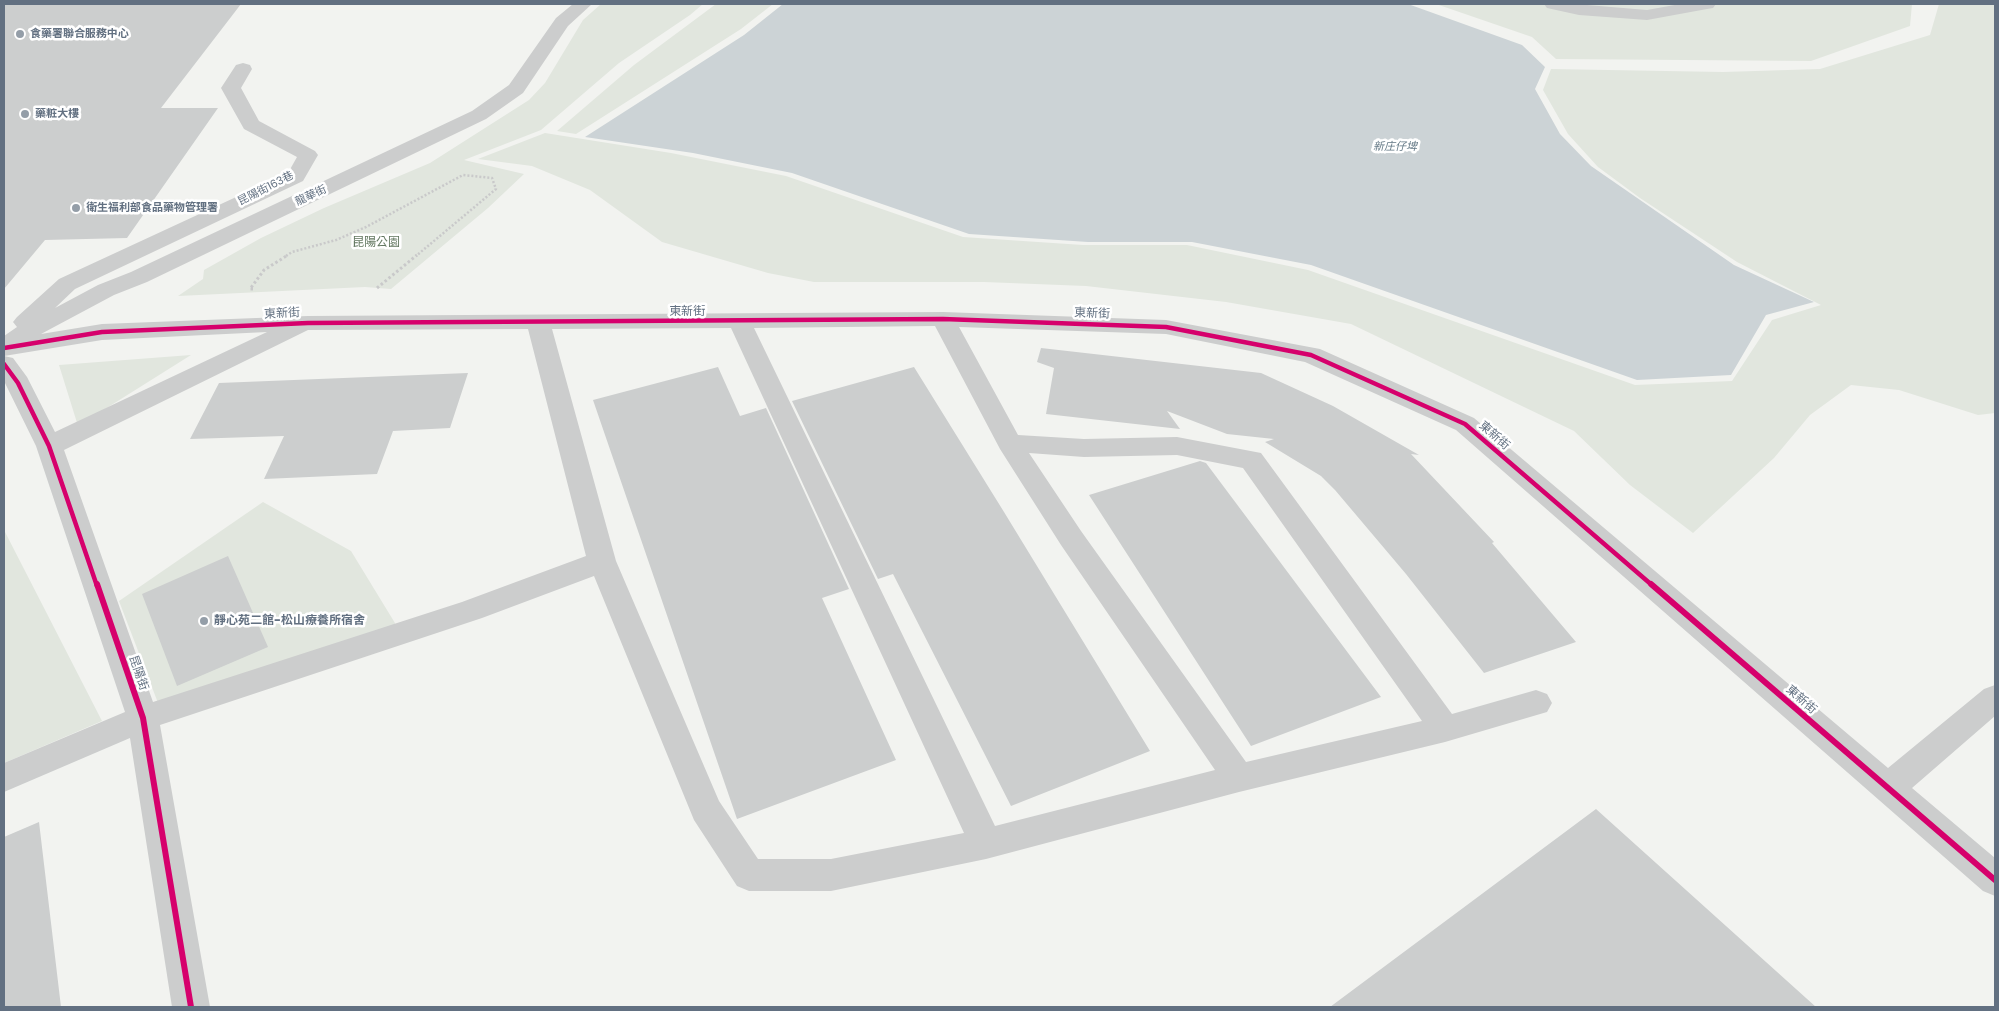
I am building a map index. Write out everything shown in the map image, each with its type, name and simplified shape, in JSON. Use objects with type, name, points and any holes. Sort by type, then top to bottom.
[{"type":"street","name":"龍華街","points":[[4,345],[106,290],[166,265],[479,115],[516,89],[540,50],[562,22],[583,4]]},
{"type":"street","points":[[1553,4],[1579,10],[1647,15],[1707,4]]},
{"type":"street","name":"昆陽街163巷","points":[[4,345],[67,284],[296,177],[308,155],[250,125],[231,88],[244,69]]},
{"type":"street","name":"東新街","points":[[4,345],[102,332],[308,323],[739,322],[942,319],[1166,327],[1311,355],[1465,424],[1995,880]]},
{"type":"street","points":[[942,319],[1009,443],[1071,538],[1239,778]]},
{"type":"street","points":[[538,322],[602,561],[706,810],[749,875],[831,875],[986,844],[1239,778],[1445,730],[1536,703]]},
{"type":"street","points":[[739,322],[986,844]]},
{"type":"street","points":[[49,446],[308,323]]},
{"type":"street","name":"昆陽街","points":[[4,364],[18,383],[49,446],[143,718],[190,1007]]},
{"type":"street","points":[[1009,443],[1084,448],[1177,446],[1252,460],[1445,730]]},
{"type":"street","points":[[4,778],[143,718],[472,610],[602,561]]},
{"type":"street","points":[[1888,788],[1995,698]]},
{"type":"path","points":[[258,290],[250,289],[264,270],[292,252],[336,240],[366,227],[463,176],[492,178],[496,189],[334,324]]},
{"type":"green space","name":"昆陽公園","points":[[601,4],[703,4],[690,15],[619,63],[541,130],[464,160],[524,174],[488,208],[391,289],[365,287],[178,296],[203,279],[204,270],[261,238],[324,208],[430,163],[529,100],[545,83],[583,20]]},
{"type":"green space","points":[[716,4],[773,4],[741,29],[576,134],[557,131],[634,65]]},
{"type":"green space","points":[[1436,4],[1912,4],[1910,26],[1811,61],[1556,59],[1532,37]]},
{"type":"green space","points":[[1939,4],[1995,4],[1995,413],[1978,415],[1899,390],[1851,385],[1810,415],[1774,458],[1693,533],[1630,485],[1574,431],[1351,324],[1226,302],[1086,286],[984,282],[814,282],[768,273],[662,242],[590,190],[532,166],[478,159],[545,133],[671,153],[786,176],[963,237],[1083,245],[1187,245],[1308,270],[1635,385],[1732,381],[1772,320],[1821,305],[1737,262],[1640,198],[1598,167],[1568,134],[1543,90],[1551,69],[1723,72],[1820,69],[1930,35]]},
{"type":"green space","points":[[191,355],[78,426],[59,365]]},
{"type":"green space","points":[[263,502],[351,551],[398,628],[158,703],[119,601]]},
{"type":"green space","points":[[4,530],[102,721],[4,763]]},
{"type":"water","name":"新庄仔埤","points":[[783,4],[1408,4],[1522,45],[1545,67],[1535,89],[1560,134],[1591,166],[1734,265],[1814,302],[1766,315],[1731,375],[1637,380],[1311,265],[1192,242],[1088,242],[969,234],[792,173],[693,153],[585,137],[744,35]]},
{"type":"building","points":[[4,4],[241,4],[161,108],[218,108],[127,238],[45,240],[4,289]]},
{"type":"building","points":[[1041,348],[1261,373],[1333,406],[1419,455],[1411,454],[1494,542],[1492,543],[1576,642],[1484,673],[1406,574],[1335,490],[1321,476],[1265,442],[1274,439],[1227,434],[1167,411],[1180,429],[1046,414],[1054,368],[1037,362]]},
{"type":"building","points":[[718,367],[740,416],[766,408],[849,589],[822,598],[896,760],[737,819],[593,400]]},
{"type":"building","points":[[914,367],[1150,751],[1011,806],[893,574],[878,579],[792,401]]},
{"type":"building","points":[[468,373],[450,428],[393,431],[377,474],[264,479],[284,436],[190,439],[219,383]]},
{"type":"building","points":[[1200,461],[1206,463],[1381,697],[1251,746],[1089,495]]},
{"type":"building","name":"靜心苑二館-松山療養所宿舍","points":[[228,556],[268,647],[177,686],[142,594]]},
{"type":"building","points":[[1596,809],[1816,1007],[1330,1007]]},
{"type":"building","points":[[39,822],[61,1007],[4,1007],[4,837]]},
{"type":"cycle path","points":[[4,348],[102,332],[308,323],[943,319],[1166,327],[1311,355],[1465,424],[1995,880]]},
{"type":"cycle path","points":[[4,364],[18,383],[49,446],[143,718],[191,1007]]},
{"type":"place","name":"食藥署聯合服務中心","points":[[20,34]]},
{"type":"place","name":"藥粧大樓","points":[[25,114]]},
{"type":"place","name":"衛生福利部食品藥物管理署","points":[[76,208]]},
{"type":"place","name":"靜心苑二館-松山療養所宿舍","points":[[204,621]]}]
